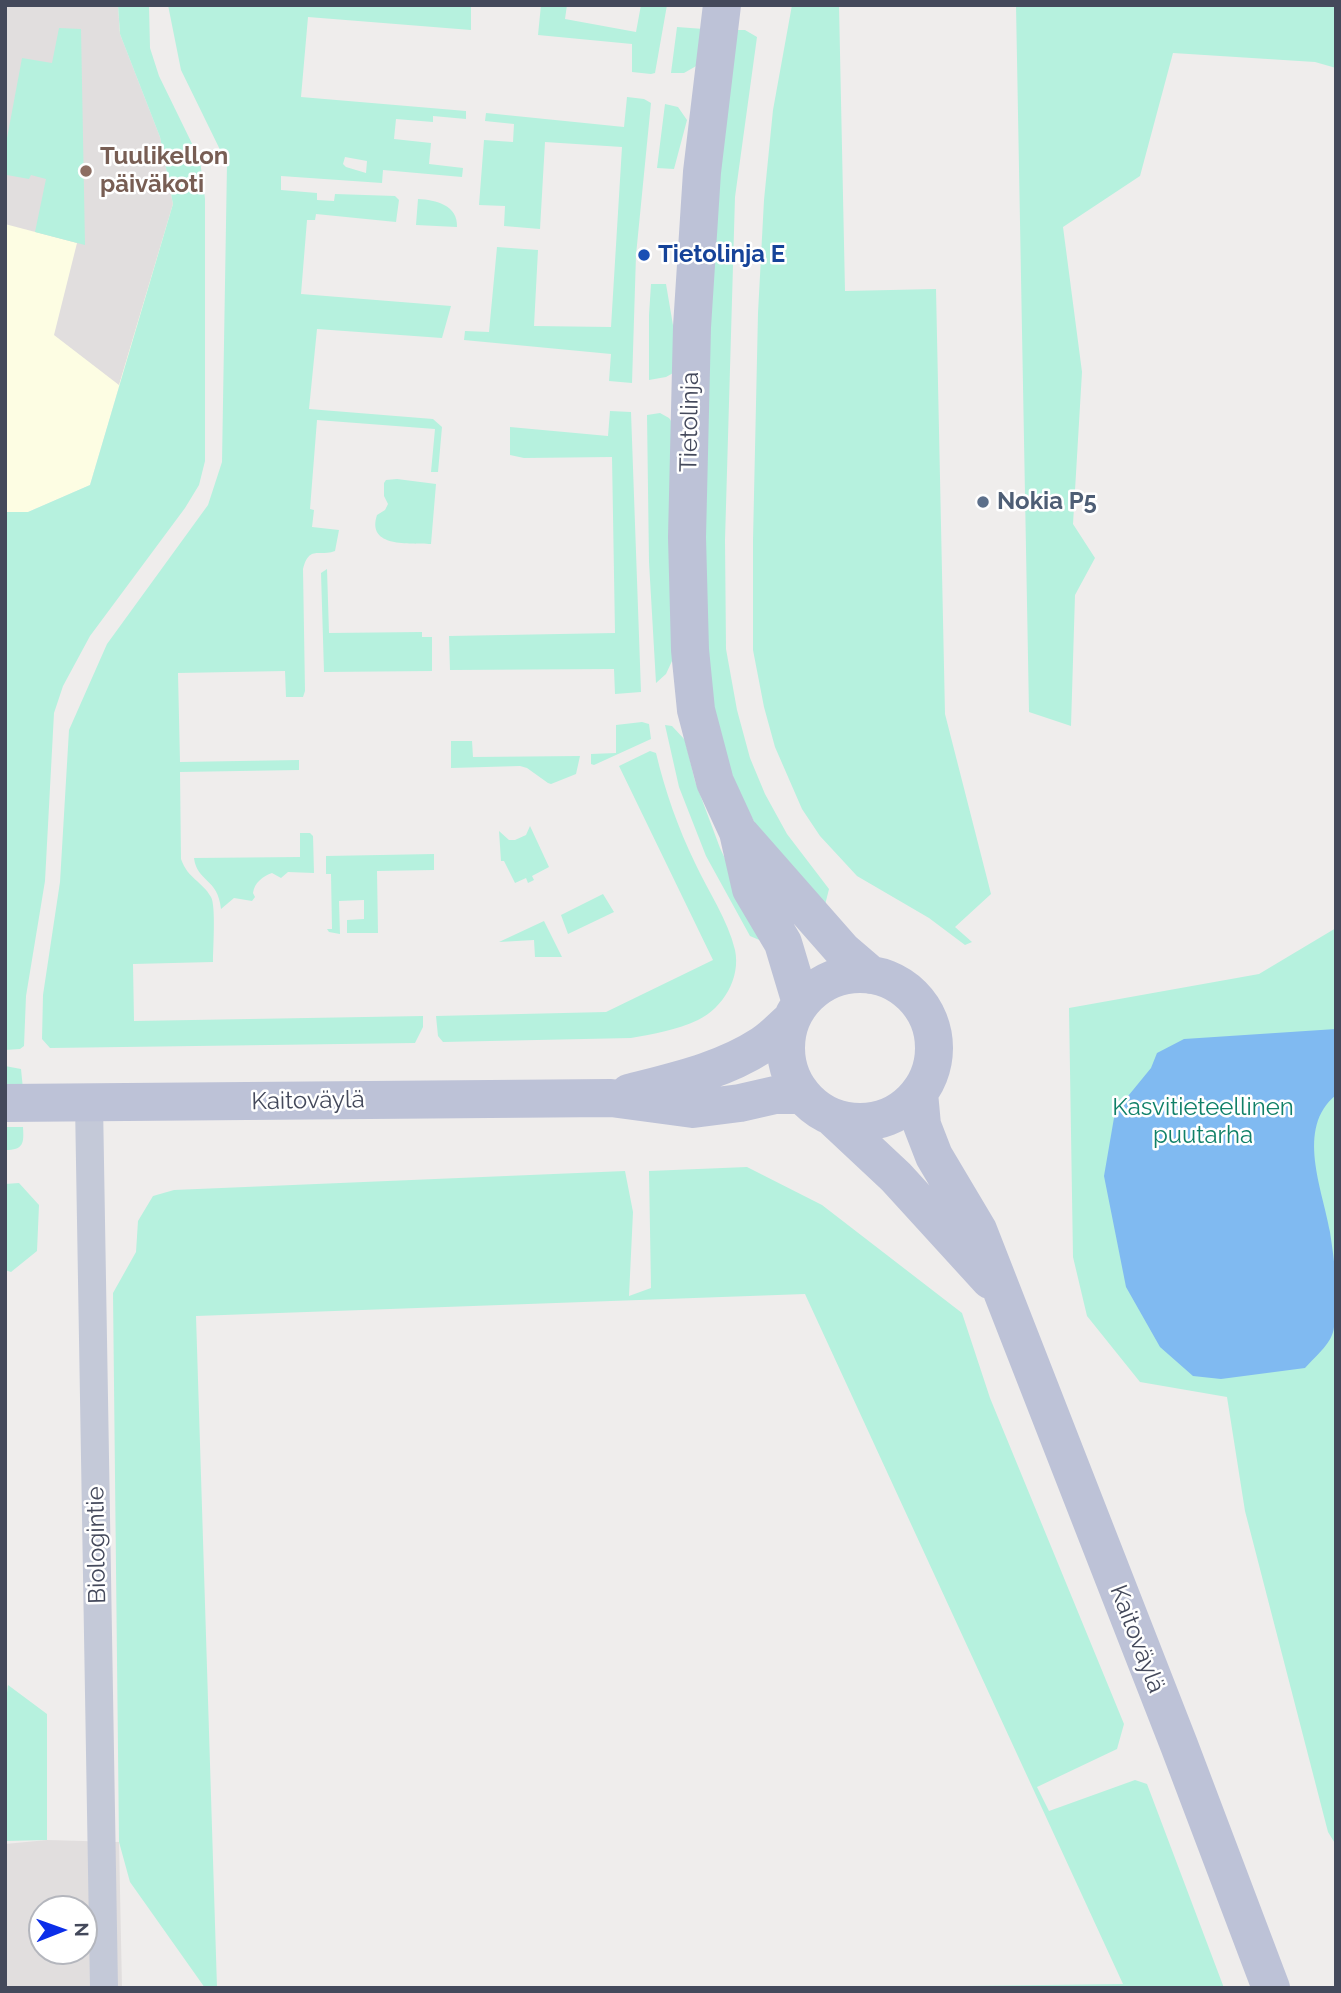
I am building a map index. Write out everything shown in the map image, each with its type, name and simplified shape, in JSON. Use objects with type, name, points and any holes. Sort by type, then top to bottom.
[{"type":"street","name":"Tietolinja","points":[[722,5],[702,172],[692,327],[687,537],[690,650],[696,710],[715,782],[738,832],[751,889],[783,943],[796,1011]]},
{"type":"street","name":"Tietolinja","points":[[738,832],[843,951],[871,975]]},
{"type":"street","points":[[851,974],[871,975],[889,980],[906,990],[919,1004],[929,1021],[934,1039],[934,1058],[929,1077],[906,1107],[889,1117],[852,1123],[833,1118],[816,1109],[802,1095],[791,1078],[786,1059],[786,1039],[796,1011],[815,989],[832,979],[851,974]]},
{"type":"street","name":"Kaitoväylä","points":[[611,1097],[690,1077],[729,1063],[764,1045],[796,1011]]},
{"type":"street","name":"Kaitoväylä","points":[[919,1093],[922,1125],[934,1156],[978,1230],[1179,1745],[1270,1988]]},
{"type":"street","name":"Kaitoväylä","points":[[5,1102],[611,1097],[693,1109],[775,1095],[802,1095]]},
{"type":"street","name":"Biologintie","points":[[89,1103],[104,1988]]},
{"type":"street","name":"Kaitoväylä","points":[[833,1118],[896,1177],[951,1240],[1001,1291]]},
{"type":"shaded area","name":"Tuulikellon päiväkoti","points":[[5,5],[118,5],[120,34],[173,204],[90,485],[28,512],[5,554]]},
{"type":"shaded area","name":"Tuulikellon päiväkoti","points":[[5,5],[118,5],[120,34],[160,137],[173,204],[119,385],[54,335],[77,243],[5,224]]},
{"type":"shaded area","points":[[47,1840],[119,1842],[122,1988],[5,1988],[5,1844]]},
{"type":"green space","points":[[118,5],[149,5],[150,48],[159,76],[200,160],[205,199],[205,461],[199,485],[185,508],[90,636],[63,686],[54,713],[45,881],[26,996],[24,1046],[20,1049],[5,1050],[5,512],[28,512],[90,485],[173,204],[160,137],[120,34]]},
{"type":"green space","points":[[168,5],[471,5],[471,30],[308,17],[301,97],[466,111],[466,119],[433,116],[433,122],[396,119],[394,139],[431,143],[429,164],[463,168],[462,177],[383,170],[382,183],[281,176],[281,190],[317,193],[317,200],[334,201],[335,194],[395,196],[399,200],[396,222],[316,214],[315,220],[307,220],[301,294],[451,306],[442,338],[317,329],[309,409],[433,419],[442,427],[438,472],[431,472],[435,429],[317,420],[310,509],[314,510],[312,527],[339,530],[335,551],[312,554],[303,569],[303,697],[286,697],[285,671],[178,673],[180,762],[299,760],[299,770],[180,772],[181,859],[187,871],[213,902],[213,962],[133,964],[134,1021],[423,1016],[423,1027],[415,1043],[50,1048],[42,1039],[43,995],[60,882],[69,730],[107,644],[208,505],[222,462],[227,164],[181,70]],"holes":[[[345,157],[367,161],[366,173],[343,164]]]},
{"type":"green space","points":[[541,5],[567,5],[565,19],[636,32],[641,5],[667,5],[655,73],[632,72],[632,44],[538,35]]},
{"type":"green space","points":[[792,5],[839,5],[845,291],[936,289],[945,714],[991,894],[955,927],[972,942],[965,945],[929,918],[857,876],[820,836],[802,809],[775,747],[753,650],[758,313],[764,200],[773,110]]},
{"type":"green space","points":[[1016,5],[1336,5],[1336,68],[1315,62],[1173,53],[1140,176],[1063,227],[1082,372],[1073,524],[1095,558],[1075,595],[1071,726],[1029,712]]},
{"type":"green space","points":[[677,27],[704,29],[698,65],[684,73],[671,73]]},
{"type":"green space","points":[[59,28],[81,29],[85,245],[35,232],[46,179],[31,175],[29,179],[5,173],[5,149],[22,58],[52,63]]},
{"type":"green space","points":[[737,30],[745,30],[757,37],[735,197],[725,540],[726,649],[737,710],[750,758],[765,794],[787,834],[829,889],[825,905],[780,868],[742,800],[727,761],[714,712],[705,650],[704,537],[710,328],[717,195]]},
{"type":"green space","points":[[627,97],[644,99],[651,103],[636,255],[632,383],[609,381],[611,354],[464,340],[465,331],[489,332],[497,247],[538,250],[534,326],[611,327],[622,147],[545,142],[540,229],[504,226],[505,206],[479,205],[484,140],[513,142],[514,124],[485,121],[486,113],[624,127]]},
{"type":"green space","points":[[665,104],[678,107],[687,120],[674,169],[657,168]]},
{"type":"green space","points":[[418,199],[445,205],[454,213],[457,227],[416,225]]},
{"type":"green space","points":[[651,284],[666,284],[675,337],[675,372],[666,377],[649,380],[649,315]]},
{"type":"green space","points":[[610,411],[631,412],[641,692],[615,694],[614,669],[450,670],[449,636],[615,633],[612,457],[524,458],[510,455],[510,427],[608,436]]},
{"type":"green space","points":[[660,413],[674,425],[672,661],[666,674],[656,683],[649,562],[647,415]]},
{"type":"green space","points":[[386,480],[436,484],[431,544],[392,542],[378,533],[375,526],[377,515],[385,510],[388,504],[384,496],[384,483]]},
{"type":"green space","points":[[327,569],[329,633],[422,632],[422,637],[432,637],[432,671],[324,672],[321,573]]},
{"type":"green space","points":[[642,722],[649,724],[651,739],[591,764],[591,754],[616,753],[616,725]]},
{"type":"green space","points":[[665,725],[672,726],[685,740],[695,781],[720,848],[764,942],[750,936],[706,856],[679,787]]},
{"type":"green space","points":[[451,741],[472,741],[473,757],[580,756],[576,774],[551,784],[520,766],[451,768]]},
{"type":"green space","points":[[650,751],[656,753],[683,836],[732,939],[735,971],[733,981],[722,1000],[698,1020],[631,1038],[443,1042],[438,1036],[436,1016],[606,1012],[713,960],[619,766]]},
{"type":"green space","points":[[530,826],[549,867],[532,876],[534,880],[528,883],[526,878],[515,883],[504,861],[501,861],[499,831],[509,840],[515,840],[526,835]]},
{"type":"green space","points":[[300,833],[310,833],[313,836],[314,873],[288,872],[281,878],[272,873],[257,883],[252,901],[234,898],[221,909],[216,891],[199,872],[194,858],[300,857]]},
{"type":"green space","points":[[434,854],[434,870],[377,871],[378,933],[347,933],[347,920],[364,919],[364,900],[339,901],[340,934],[329,932],[327,929],[332,929],[331,874],[326,874],[326,856]]},
{"type":"green space","points":[[603,894],[614,912],[568,934],[561,915]]},
{"type":"green space","points":[[544,921],[562,957],[535,957],[534,940],[499,942]]},
{"type":"green space","name":"Kasvitieteellinen puutarha","points":[[1336,928],[1336,1845],[1328,1832],[1245,1511],[1227,1397],[1140,1382],[1087,1316],[1073,1257],[1069,1008],[1259,974]]},
{"type":"green space","points":[[5,1066],[21,1069],[23,1089],[5,1089]]},
{"type":"green space","points":[[5,1127],[23,1127],[23,1141],[16,1149],[5,1150]]},
{"type":"green space","points":[[747,1167],[822,1205],[962,1313],[990,1398],[1124,1724],[1117,1749],[1037,1787],[1049,1811],[1135,1780],[1147,1784],[1224,1988],[802,1988],[1123,1984],[805,1294],[196,1316],[217,1988],[205,1988],[130,1882],[119,1842],[113,1293],[136,1252],[138,1221],[153,1196],[174,1190],[625,1171],[633,1212],[629,1296],[651,1288],[649,1171]]},
{"type":"green space","points":[[19,1183],[39,1205],[37,1251],[11,1272],[5,1270],[5,1184]]},
{"type":"green space","points":[[8,1685],[47,1714],[47,1840],[5,1841],[5,1709]]},
{"type":"water","points":[[1336,1029],[1336,1095],[1324,1109],[1317,1124],[1314,1142],[1335,1273],[1336,1303],[1332,1335],[1305,1368],[1221,1379],[1193,1376],[1160,1347],[1126,1287],[1104,1176],[1115,1112],[1151,1068],[1157,1053],[1184,1039]]},
{"type":"place","name":"Tuulikellon päiväkoti","points":[[86,171]]},
{"type":"place","name":"Tietolinja E","points":[[644,255]]},
{"type":"place","name":"Nokia P5","points":[[983,502]]}]
